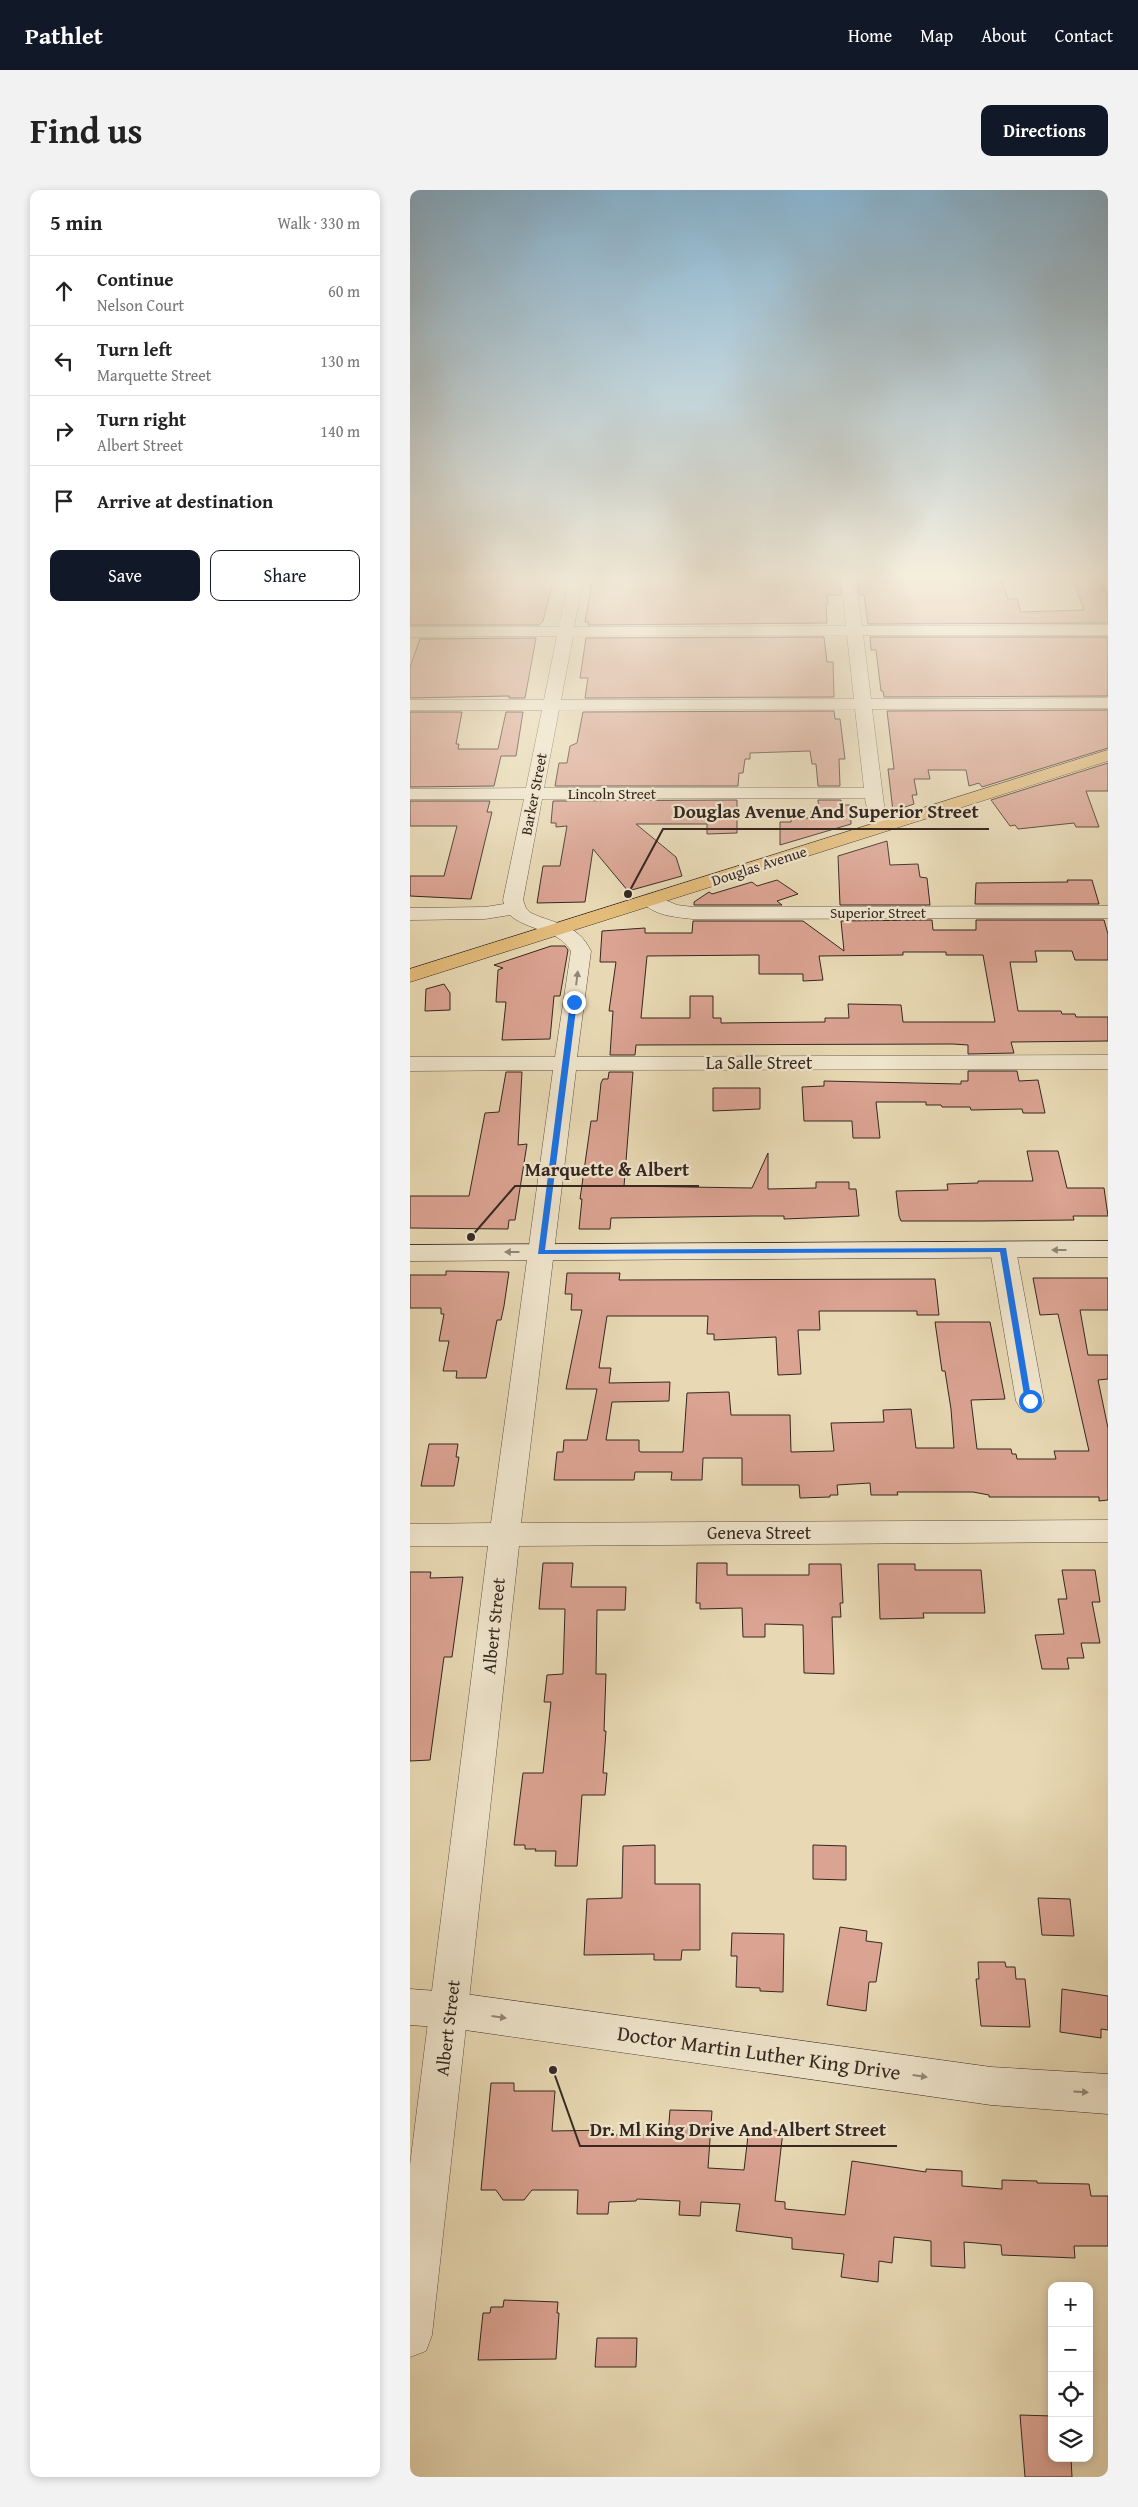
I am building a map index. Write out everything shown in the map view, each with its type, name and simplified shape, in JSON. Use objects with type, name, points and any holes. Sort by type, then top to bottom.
[{"type":"main road","name":"Douglas Avenue","points":[[410,976],[1108,755]]},
{"type":"street","name":"Barker Street","points":[[515,908],[513,899],[557,681]]},
{"type":"street","points":[[859,681],[877,812],[892,823]]},
{"type":"street","points":[[410,705],[1108,703]]},
{"type":"street","name":"Lincoln Street","points":[[410,794],[873,793]]},
{"type":"street","name":"Superior Street","points":[[651,900],[672,911],[693,914],[1108,912]]},
{"type":"street","points":[[410,914],[485,913],[515,908],[528,920],[557,929]]},
{"type":"street","name":"Albert Street","points":[[410,2336],[451,2010],[504,1534],[580,951],[573,939],[557,929]]},
{"type":"street","name":"La Salle Street","points":[[410,1064],[1108,1062]]},
{"type":"street","points":[[1004,1250],[1030,1401]]},
{"type":"street","points":[[410,1253],[1108,1250]]},
{"type":"street","name":"Geneva Street","points":[[410,1535],[1108,1531]]},
{"type":"street","name":"Doctor Martin Luther King Drive","points":[[410,2007],[451,2010],[990,2086],[1108,2094]]},
{"type":"building","points":[[410,681],[528,681],[525,698],[509,698],[509,696],[410,698]]},
{"type":"building","points":[[588,681],[834,681],[834,697],[585,698]]},
{"type":"building","points":[[880,681],[1108,681],[1108,696],[884,697],[883,691],[881,691]]},
{"type":"building","points":[[1108,710],[1108,748],[982,787],[979,783],[969,786],[966,770],[928,770],[930,779],[914,779],[917,795],[912,795],[914,804],[893,811],[888,769],[894,769],[887,711]]},
{"type":"building","points":[[834,711],[835,719],[840,719],[845,759],[839,759],[840,786],[818,786],[816,764],[812,764],[810,751],[750,753],[750,759],[745,759],[743,773],[739,773],[738,786],[555,786],[559,763],[567,763],[570,746],[577,743],[583,712]]},
{"type":"building","points":[[410,712],[462,712],[456,744],[459,744],[458,749],[498,749],[506,712],[523,712],[516,756],[501,756],[494,786],[410,787]]},
{"type":"building","points":[[1108,763],[1108,791],[1086,791],[1099,827],[1076,827],[1074,823],[1018,829],[1015,825],[1010,826],[991,800]]},
{"type":"building","points":[[737,800],[737,833],[707,834],[707,824],[636,824],[676,857],[682,876],[628,891],[593,849],[585,902],[537,903],[543,866],[560,866],[567,826],[556,827],[556,823],[551,823],[553,801]]},
{"type":"building","points":[[818,800],[841,800],[841,805],[850,805],[851,824],[780,845],[780,822],[791,822],[791,818],[811,818],[811,811],[819,811]]},
{"type":"building","points":[[410,801],[490,801],[487,812],[492,812],[471,899],[410,896],[410,876],[444,876],[457,826],[410,826]]},
{"type":"building","points":[[887,841],[890,865],[918,864],[920,877],[927,878],[930,905],[840,905],[838,856]]},
{"type":"building","points":[[777,880],[798,894],[777,901],[782,905],[694,905],[694,902],[709,892],[712,894],[752,882],[757,886]]},
{"type":"building","points":[[1067,880],[1092,880],[1099,904],[975,904],[976,883],[1068,882]]},
{"type":"building","points":[[932,920],[933,930],[976,930],[976,920],[1104,920],[1108,934],[1108,960],[1075,960],[1072,951],[1035,951],[1037,962],[1010,962],[1018,1011],[1061,1011],[1062,1014],[1075,1014],[1076,1017],[1108,1017],[1108,1041],[1011,1042],[1014,1053],[968,1054],[968,1045],[953,1044],[636,1045],[635,1055],[610,1055],[613,1011],[609,1011],[616,962],[600,962],[602,931],[645,928],[645,933],[692,933],[693,921],[803,921],[844,951],[841,921]],"holes":[[[903,952],[946,952],[946,955],[983,955],[995,1022],[903,1022],[901,1005],[848,1004],[849,1018],[825,1018],[825,1022],[721,1023],[721,1018],[713,1018],[713,996],[690,996],[690,1018],[641,1018],[647,956],[759,955],[759,974],[803,974],[803,981],[823,980],[819,956],[903,955]]]},
{"type":"building","points":[[551,946],[565,946],[568,950],[560,996],[554,996],[550,1039],[502,1040],[506,1002],[496,1002],[498,970],[503,968],[494,965]]},
{"type":"building","points":[[444,984],[450,993],[450,1010],[425,1011],[426,989]]},
{"type":"building","points":[[968,1071],[1017,1071],[1019,1081],[1038,1080],[1045,1113],[1023,1113],[1022,1109],[971,1110],[970,1107],[926,1105],[926,1102],[876,1102],[880,1138],[853,1138],[852,1121],[804,1121],[802,1087],[824,1086],[824,1081],[961,1084],[961,1081],[968,1081]]},
{"type":"building","points":[[506,1072],[522,1072],[518,1145],[527,1144],[515,1220],[509,1220],[508,1229],[410,1228],[410,1196],[469,1196],[485,1113],[499,1112]]},
{"type":"building","points":[[609,1072],[633,1072],[624,1186],[752,1188],[768,1153],[768,1189],[816,1188],[816,1182],[849,1182],[849,1189],[856,1189],[859,1216],[784,1219],[784,1216],[611,1218],[610,1229],[579,1229],[582,1199],[580,1199],[591,1121],[597,1121],[601,1083],[603,1079],[608,1079]]},
{"type":"building","points":[[713,1088],[760,1088],[760,1109],[713,1111]]},
{"type":"building","points":[[1027,1151],[1058,1151],[1067,1188],[1104,1188],[1108,1216],[1073,1216],[1074,1220],[901,1221],[896,1191],[948,1190],[947,1184],[978,1183],[978,1181],[1033,1181]]},
{"type":"building","points":[[446,1271],[509,1272],[501,1320],[497,1320],[486,1378],[456,1378],[457,1371],[443,1371],[449,1341],[439,1341],[444,1314],[441,1314],[441,1308],[410,1308],[410,1275],[446,1275]]},
{"type":"building","points":[[567,1273],[620,1273],[619,1280],[935,1279],[939,1315],[917,1315],[917,1311],[819,1311],[820,1330],[798,1330],[801,1374],[778,1375],[776,1337],[714,1340],[714,1334],[707,1334],[708,1316],[607,1316],[599,1368],[611,1368],[609,1383],[670,1382],[669,1401],[612,1402],[606,1440],[639,1440],[639,1451],[641,1452],[683,1452],[687,1393],[729,1392],[731,1415],[790,1415],[791,1452],[834,1451],[831,1423],[884,1422],[883,1410],[911,1409],[916,1448],[954,1448],[951,1409],[945,1371],[942,1371],[935,1322],[990,1322],[1005,1399],[971,1400],[977,1449],[1011,1449],[1012,1454],[1016,1454],[1017,1459],[1056,1459],[1054,1451],[1089,1451],[1058,1314],[1040,1315],[1033,1278],[1108,1278],[1108,1310],[1080,1310],[1088,1355],[1108,1355],[1108,1379],[1098,1380],[1108,1428],[1108,1500],[1099,1501],[1099,1497],[989,1497],[989,1495],[973,1492],[897,1492],[898,1495],[871,1495],[870,1483],[837,1485],[838,1495],[830,1495],[830,1497],[800,1498],[799,1485],[742,1485],[742,1458],[703,1458],[702,1480],[671,1480],[672,1472],[635,1472],[634,1480],[554,1480],[557,1452],[563,1452],[564,1440],[587,1440],[597,1389],[566,1389],[582,1310],[571,1310],[572,1294],[565,1294]]},
{"type":"building","points":[[429,1444],[458,1444],[456,1457],[459,1457],[454,1486],[421,1486]]},
{"type":"building","points":[[543,1563],[573,1563],[571,1587],[626,1587],[625,1610],[597,1610],[596,1674],[606,1674],[604,1731],[606,1731],[603,1773],[607,1773],[605,1795],[582,1795],[577,1866],[555,1866],[556,1851],[535,1851],[536,1849],[525,1849],[525,1845],[514,1845],[523,1773],[543,1773],[551,1702],[544,1702],[547,1675],[563,1674],[565,1609],[539,1609]]},
{"type":"building","points":[[697,1563],[727,1563],[727,1575],[809,1575],[809,1564],[841,1564],[843,1603],[840,1603],[841,1617],[832,1617],[834,1674],[804,1673],[803,1625],[765,1624],[765,1637],[743,1637],[742,1608],[700,1609],[700,1603],[696,1603]]},
{"type":"building","points":[[878,1564],[915,1564],[915,1570],[981,1570],[985,1613],[923,1613],[924,1618],[880,1619]]},
{"type":"building","points":[[1062,1570],[1095,1570],[1100,1602],[1092,1602],[1100,1643],[1081,1643],[1084,1658],[1067,1658],[1069,1669],[1042,1669],[1035,1635],[1064,1634],[1058,1599],[1067,1599]]},
{"type":"building","points":[[410,1572],[431,1572],[430,1578],[463,1577],[452,1657],[444,1657],[430,1760],[410,1761]]},
{"type":"building","points":[[655,1845],[655,1884],[700,1884],[700,1950],[682,1950],[681,1960],[654,1960],[654,1954],[584,1955],[587,1899],[622,1898],[623,1846]]},
{"type":"building","points":[[813,1845],[846,1846],[846,1880],[813,1879]]},
{"type":"building","points":[[1038,1898],[1070,1899],[1074,1936],[1042,1935]]},
{"type":"building","points":[[840,1927],[867,1931],[866,1941],[882,1943],[876,1982],[869,1982],[866,2011],[827,2005]]},
{"type":"building","points":[[732,1933],[784,1934],[783,1992],[760,1991],[760,1988],[736,1987],[737,1956],[731,1956]]},
{"type":"building","points":[[978,1962],[1005,1962],[1006,1967],[1015,1967],[1016,1979],[1025,1979],[1030,2027],[981,2026],[976,1979],[979,1979]]},
{"type":"building","points":[[1062,1989],[1108,1996],[1108,2030],[1101,2029],[1101,2038],[1060,2032]]},
{"type":"building","points":[[491,2083],[514,2083],[514,2091],[555,2091],[552,2131],[613,2130],[612,2135],[668,2135],[670,2110],[712,2111],[708,2168],[744,2170],[749,2127],[783,2131],[775,2201],[785,2202],[785,2209],[845,2215],[852,2161],[926,2172],[926,2169],[962,2171],[962,2186],[1002,2189],[1002,2180],[1089,2184],[1091,2196],[1108,2196],[1108,2246],[1074,2246],[1075,2258],[1002,2255],[1001,2245],[964,2242],[965,2268],[931,2266],[931,2241],[894,2237],[892,2263],[879,2261],[878,2282],[841,2277],[844,2254],[792,2249],[792,2238],[736,2231],[740,2204],[701,2202],[700,2216],[679,2215],[680,2201],[637,2199],[636,2201],[609,2202],[608,2214],[577,2214],[578,2190],[532,2190],[524,2200],[503,2200],[496,2190],[481,2190]]},
{"type":"building","points":[[504,2300],[558,2302],[556,2359],[478,2360],[483,2313],[490,2313],[491,2307],[503,2307]]},
{"type":"building","points":[[597,2338],[637,2338],[636,2367],[595,2367]]},
{"type":"building","points":[[1020,2415],[1048,2416],[1048,2462],[1071,2462],[1072,2477],[1025,2477]]},
{"type":"place","name":"Douglas Avenue And Superior Street","points":[[628,894]]},
{"type":"place","name":"Marquette & Albert","points":[[471,1237]]},
{"type":"place","name":"Dr. Ml King Drive And Albert Street","points":[[553,2070]]},
{"type":"route","points":[[574,1002],[541,1252],[1004,1250],[1030,1401]]}]
